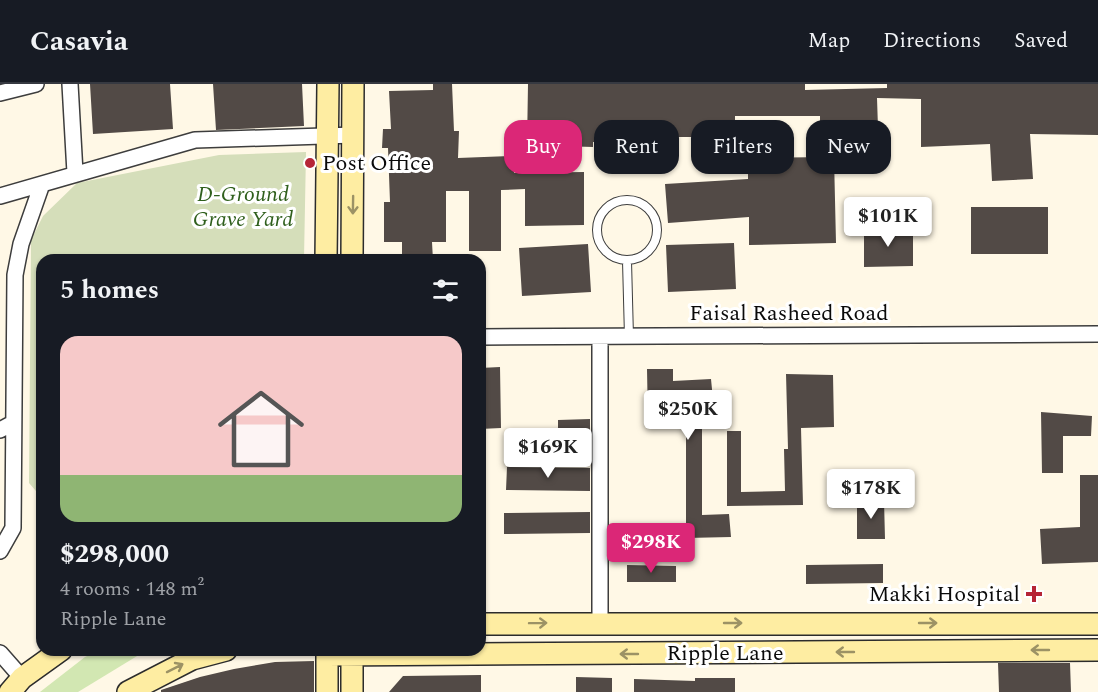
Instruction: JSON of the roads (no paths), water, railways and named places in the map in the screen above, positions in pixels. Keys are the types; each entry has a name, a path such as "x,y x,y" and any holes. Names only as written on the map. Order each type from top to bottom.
{"street":[{"path":"0,93 36,84"},
{"path":"70,84 75,173"},
{"path":"326,254 328,84"},
{"path":"352,254 353,84"},
{"path":"0,196 195,140 354,135"},
{"path":"0,551 13,528 7,426 7,310 21,244 42,184"},
{"name":"Faisal Rasheed Road","path":"486,337 1098,334"},
{"path":"600,337 600,622"},
{"name":"Ripple Lane","path":"486,624 600,622 1098,624"},
{"name":"Ripple Lane","path":"486,652 1098,650"},
{"path":"0,653 16,685 53,656"},
{"path":"128,692 192,659 203,656"},
{"path":"327,656 327,692"},
{"path":"352,656 352,692"}],"lane":[{"path":"627,200 648,209 656,222 657,230 654,246 649,252 643,257 627,261 606,252 598,239 597,231 600,215 605,209 611,204 627,200"},
{"path":"627,261 629,337"}],"place":[{"name":"Post Office","path":"310,163"},
{"name":"Makki Hospital","path":"1034,594"}],"park label":[{"name":"D-Ground Grave Yard","path":"243,206"}]}
